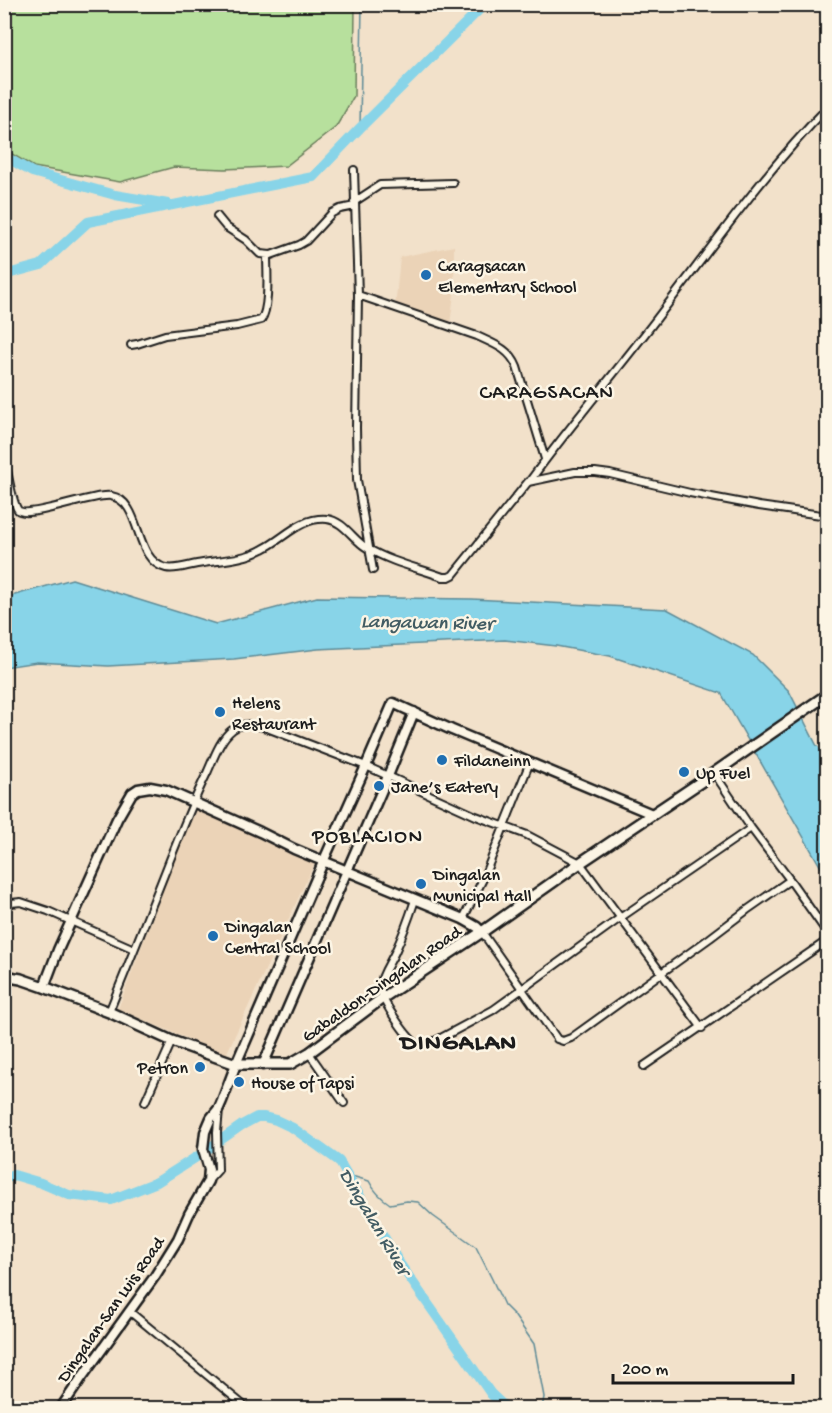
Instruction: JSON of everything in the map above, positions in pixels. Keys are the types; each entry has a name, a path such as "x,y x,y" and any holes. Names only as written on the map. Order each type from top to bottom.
{"main road":[{"name":"Gabaldon-Dingalan Road","path":"4,975 44,987 109,1012 172,1041 236,1064 290,1064 309,1053 384,997 828,694"}],"street":[{"path":"4,466 20,512 31,512 108,495 122,501 138,529 144,549 154,563 165,568 177,569 193,564 249,555 262,550 303,522 334,520 370,550 394,561 443,577 453,575 642,339 786,151 828,107"},
{"path":"354,170 358,295 357,480 373,570"},
{"path":"217,216 226,227 246,240 260,254 267,255 303,244 332,213 355,204 380,185 453,183"},
{"path":"131,345 165,335 237,326 261,320 266,312 267,255"},
{"path":"358,295 477,336 509,353 517,367 545,459"},
{"path":"528,482 575,472 595,472 690,493 828,516"},
{"path":"208,1181 216,1174 218,1164 219,1108 236,1064 393,703 491,747 652,814"},
{"path":"263,1065 414,712"},
{"path":"109,1012 171,854 194,802 222,743 231,730 242,724 267,728 366,766 476,816 552,847 580,863 702,1028"},
{"path":"463,919 483,879 530,762"},
{"path":"714,773 828,934"},
{"path":"44,987 58,950 117,819 132,793 138,789 157,788 194,802 294,849 463,919 477,927 557,1039 563,1041 571,1038 711,939 790,880"},
{"path":"416,900 404,934 382,980 380,990 399,1023 414,1042 428,1044 483,1016 751,828"},
{"path":"4,908 11,903 21,902 48,911 134,949"},
{"path":"644,1066 828,940"},
{"path":"144,1102 172,1041"},
{"path":"309,1053 344,1103"},
{"path":"208,1181 209,1169 203,1149 205,1132 211,1118 219,1108"},
{"name":"Dingalan-San Luis Road","path":"61,1408 155,1276 178,1239 208,1181"},
{"path":"129,1311 248,1408"}],"shaded area":[{"name":"Caragsacan Elementary School","path":"454,246 454,294 450,324 395,309 400,257"},
{"name":"Dingalan Central School","path":"194,808 314,864 226,1055 118,1009"}],"green space":[{"path":"5,4 355,5 354,96 336,127 286,166 225,169 174,167 120,182 34,167 5,150"}],"water":[{"path":"72,579 216,624 317,597 472,599 667,609 753,655 789,691 827,766 827,878 721,693 610,656 505,640 318,649 234,659 108,666 37,662 5,667 4,598"}],"waterway":[{"path":"360,128 362,4"},
{"path":"4,275 41,265 88,222 313,177 485,4"},
{"path":"4,156 32,172 115,195 168,204"},
{"name":"Langawan River","path":"811,748 828,761"},
{"name":"Dingalan River","path":"4,1179 14,1175 69,1195 111,1200 157,1182 257,1117 276,1120 293,1128 339,1161 400,1264 491,1394 506,1408"},
{"path":"348,1175 369,1181 378,1194 390,1204 418,1202 433,1216 476,1247 504,1305 514,1315 534,1344 544,1397 542,1408"}],"place":[{"name":"Caragsacan Elementary School","path":"426,275"},
{"name":"Helens Restaurant","path":"220,712"},
{"name":"Fildaneinn","path":"442,760"},
{"name":"Up Fuel","path":"684,772"},
{"name":"Jane’s Eatery","path":"379,786"},
{"name":"Dingalan Municipal Hall","path":"421,884"},
{"name":"Dingalan Central School","path":"213,936"},
{"name":"Petron","path":"200,1067"},
{"name":"House of Tapsi","path":"239,1082"}],"district":[{"name":"CARAGSACAN","path":"547,391"},
{"name":"POBLACION","path":"368,835"},
{"name":"DINGALAN","path":"459,1041"}]}
